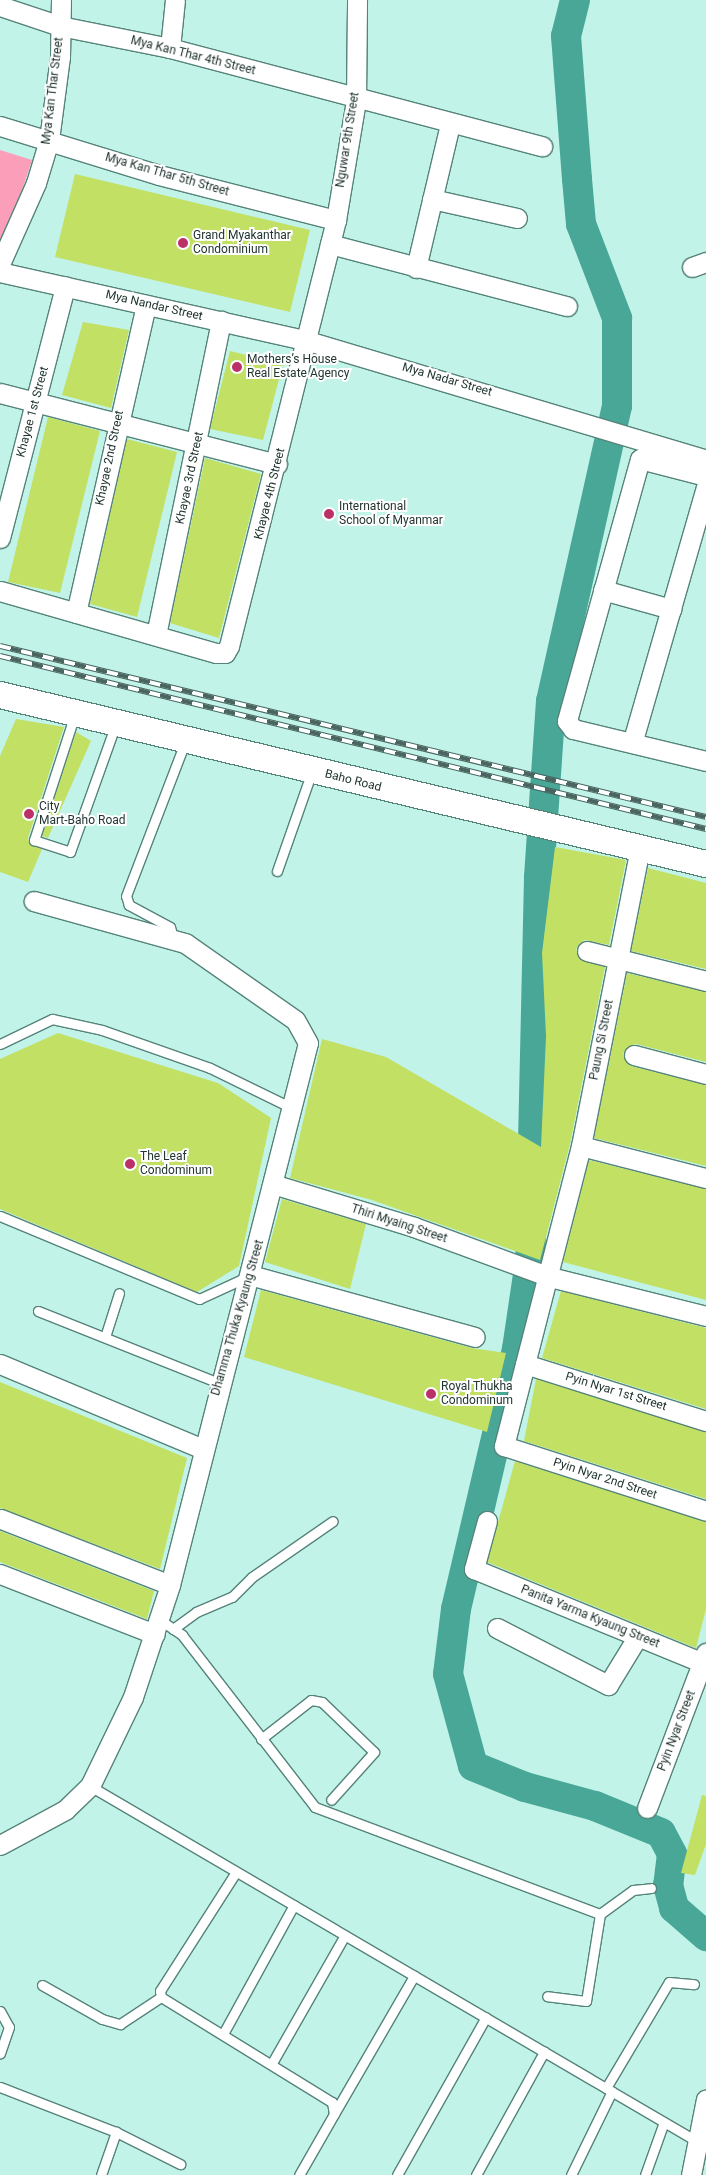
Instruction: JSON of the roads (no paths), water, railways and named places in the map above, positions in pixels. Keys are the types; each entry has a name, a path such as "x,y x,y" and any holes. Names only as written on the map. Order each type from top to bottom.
{"main road":[{"name":"Baho Road","path":"0,695 185,742 706,864"}],"street":[{"name":"Mya Kan Thar Street","path":"0,264 36,183 49,140 61,0"},
{"path":"170,48 175,0"},
{"name":"Nguwar 9th Street","path":"330,244 336,220 356,100 357,0"},
{"name":"Mya Kan Thar 4th Street","path":"0,6 60,26 170,48 356,100 542,146"},
{"path":"416,268 450,124"},
{"name":"Mya Kan Thar 5th Street","path":"0,126 336,220"},
{"path":"432,199 517,218"},
{"path":"330,244 567,306"},
{"name":"Khayae 4th Street","path":"156,635 216,653 225,653 229,646 308,341 330,244"},
{"name":"Mya Nandar Street","path":"0,272 308,341"},
{"name":"Khayae 1st Street","path":"0,538 2,519 36,402 65,286"},
{"name":"Khayae 2nd Street","path":"76,613 117,423 146,305"},
{"name":"Khayae 3rd Street","path":"156,635 198,444 221,321"},
{"name":"Mya Nadar Street","path":"308,341 634,436 706,460"},
{"path":"0,393 277,464"},
{"path":"706,476 640,459 568,725 633,740 706,761"},
{"path":"633,740 706,487"},
{"path":"603,590 671,609"},
{"path":"0,591 156,635"},
{"name":"Paung Si Street","path":"535,1271 559,1232 581,1146 640,848"},
{"name":"Dhamma Thuka Kyaung Street","path":"4,1836 65,1810 90,1786 163,1628 170,1585 219,1383 276,1185 308,1043 295,1020 173,938 34,900"},
{"path":"587,951 706,981"},
{"path":"634,1055 706,1074"},
{"path":"581,1146 706,1178"},
{"name":"Thiri Myaing Street","path":"276,1185 414,1227 535,1271 706,1316"},
{"path":"525,1364 535,1271"},
{"path":"250,1276 475,1337"},
{"path":"0,1364 203,1449"},
{"name":"Pyin Nyar 1st Street","path":"525,1364 706,1421"},
{"name":"Pyin Nyar 2nd Street","path":"525,1364 504,1446 706,1511"},
{"path":"1,1519 170,1585"},
{"name":"Panita Yarma Kyaung Street","path":"487,1520 474,1569 638,1636 705,1660"},
{"path":"0,1574 163,1628"},
{"path":"497,1628 608,1685 638,1636"},
{"name":"Pyin Nyar Street","path":"648,1808 705,1660"},
{"path":"691,2175 706,2099"}],"lane":[{"path":"75,714 34,840 70,852 116,725"},
{"path":"173,938 170,927 129,905 126,896 185,742"},
{"path":"277,871 312,771"},
{"path":"0,1044 52,1019 102,1030 202,1064 293,1109"},
{"path":"0,1216 200,1299 250,1276"},
{"path":"105,1338 119,1293"},
{"path":"38,1311 219,1383"},
{"path":"333,1521 252,1578 232,1597 163,1628 230,1694 261,1739 315,1807 600,1914"},
{"path":"261,1739 311,1700 322,1702 374,1752 331,1800"},
{"path":"90,1786 698,2142"},
{"path":"236,1872 160,1991 161,1997 327,2095 334,2114"},
{"path":"547,1996 586,2002 600,1914 633,1890 651,1888"},
{"path":"222,2034 294,1905"},
{"path":"272,2063 345,1935"},
{"path":"299,2175 414,1976"},
{"path":"572,2175 609,2090 669,1982 694,1984"},
{"path":"42,1984 102,2019 120,2024 161,1997"},
{"path":"0,2011 10,2028 0,2053"},
{"path":"397,2175 486,2017"},
{"path":"476,2175 544,2052"},
{"path":"0,2086 116,2132 180,2164"},
{"path":"644,2175 664,2122"},
{"path":"101,2175 116,2132"}],"waterway":[{"path":"575,0 566,36 581,224 617,318 617,406 551,701 539,878 530,1261 517,1349 456,1609 448,1674 473,1766 525,1787 595,1806 661,1833 672,1854 668,1885 674,1908 706,1936"}],"railway":[{"path":"0,646 706,817"},
{"path":"0,656 706,829"}],"place":[{"name":"Grand Myakanthar Condominium","path":"183,243"},
{"name":"Mothers’s House Real Estate Agency","path":"237,367"},
{"name":"International School of Myanmar","path":"329,514"},
{"name":"City Mart-Baho Road","path":"29,814"},
{"name":"The Leaf Condominum","path":"130,1164"},
{"name":"Royal Thukha Condominum","path":"431,1394"}]}
